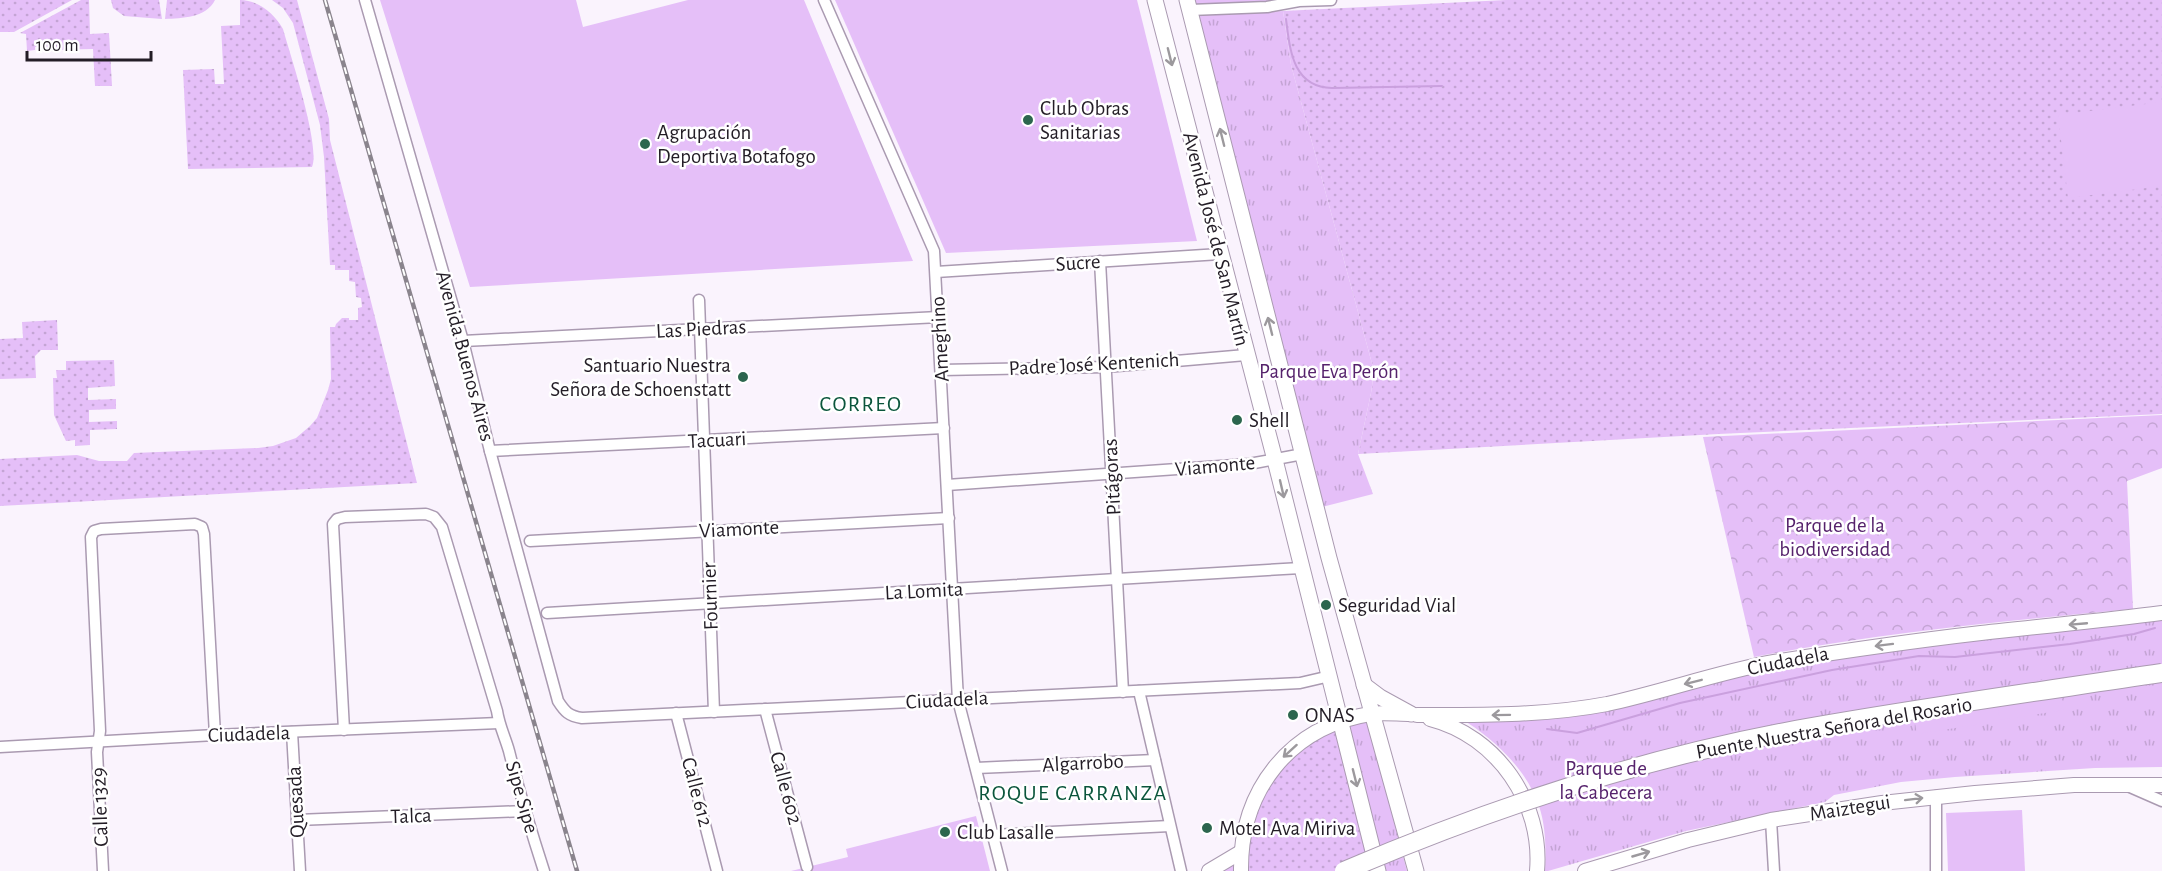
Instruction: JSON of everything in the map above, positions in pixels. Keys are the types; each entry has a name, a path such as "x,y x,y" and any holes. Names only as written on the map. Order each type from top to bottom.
{"highway":[{"name":"Puente Nuestra Señora del Rosario","path":"1344,871 1507,807 1592,780 1703,751 1784,732 2162,673"},
{"name":"Puente Nuestra Señora del Rosario","path":"1372,871 1512,817 1579,795 1708,761 1789,743 2162,684"}],"main road":[{"name":"Avenida José de San Martín","path":"1155,0 1275,460 1378,871"},
{"name":"Avenida José de San Martín","path":"1189,5 1371,714 1416,871"},
{"name":"Ciudadela","path":"1241,871 1241,852 1247,819 1256,795 1267,777 1299,743 1319,730 1340,721 1371,714 1512,715 1555,712 1607,704 1764,664 1854,649 1983,632 2093,623 2162,614"},
{"path":"1364,685 1380,697 1414,715 1434,720 1467,734 1496,758 1511,776 1524,798 1532,819 1537,842 1537,871"},
{"name":"Maiztegui","path":"1585,871 1688,840 1771,820 1936,796 2040,788 2162,784"},
{"path":"1209,871 1241,852"}],"street":[{"name":"Avenida Buenos Aires","path":"365,0 463,341 490,451 558,701 565,712"},
{"name":"Ameghino","path":"825,0 934,251 958,700 1002,871"},
{"path":"1189,5 1331,0"},
{"name":"Sucre","path":"936,272 1220,254"},
{"name":"Pitágoras","path":"1100,261 1123,692"},
{"name":"Fournier","path":"699,300 702,440 714,712"},
{"name":"Las Piedras","path":"463,341 939,317"},
{"name":"Padre José Kentenich","path":"941,370 1106,367 1246,355"},
{"name":"Tacuari","path":"490,451 944,428"},
{"name":"Viamonte","path":"947,485 1249,465 1303,454"},
{"name":"Sipe Sipe","path":"344,730 333,524 337,519 345,517 426,514 434,517 442,527 544,871"},
{"name":"Viamonte","path":"530,541 949,518"},
{"name":"Calle 1329","path":"103,871 98,743 100,731 91,537 94,531 195,524 202,527 215,735"},
{"name":"La Lomita","path":"548,614 1301,568"},
{"name":"Ciudadela","path":"565,712 582,718 714,712 1300,683 1330,676"},
{"path":"1139,691 1181,871"},
{"name":"Calle 602","path":"765,709 807,867"},
{"name":"Calle 612","path":"676,713 717,871"},
{"name":"Ciudadela","path":"0,747 499,723"},
{"name":"Quesada","path":"292,732 300,871"},
{"name":"Algarrobo","path":"976,768 1155,760"},
{"name":"Maiztegui","path":"2122,784 2162,801"},
{"path":"1936,796 1936,871"},
{"name":"Talca","path":"297,820 525,811"},
{"path":"1771,820 1774,871"},
{"path":"992,835 1170,826"}],"green space":[{"path":"0,0 72,0 14,32 0,32"},
{"path":"81,0 89,0 90,34 109,33 112,86 95,86 93,49 46,50 46,47 35,47 35,50 27,51 26,34 20,33"},
{"path":"111,0 159,0 162,19 124,16 113,8"},
{"path":"167,0 215,0 200,14 165,19"},
{"path":"240,0 253,2 265,9 283,29 309,121 314,156 312,167 188,169 183,70 214,69 215,84 224,84 221,26 240,25"},
{"path":"272,0 297,0 329,119 330,140 417,483 0,506 0,459 77,455 99,461 127,461 134,453 258,448 273,446 296,438 317,418 331,379 330,327 335,327 342,318 358,320 358,308 362,307 361,298 356,297 355,282 349,281 349,270 335,270 335,265 330,265 320,125 293,23 283,8"},
{"name":"Agrupación Deportiva Botafogo","path":"380,0 576,0 583,27 688,0 804,0 913,261 470,287"},
{"name":"Club Obras Sanitarias","path":"835,0 1137,0 1197,241 946,253"},
{"path":"1191,0 1272,0 1268,3 1198,5"},
{"path":"1506,0 2162,0 2162,414 1718,434 1358,454 1374,371 1291,65 1283,11"},
{"name":"Parque Eva Perón","path":"1283,11 1291,65 1374,371 1358,454 1373,494 1322,507 1198,17 1205,14"},
{"path":"2162,102 2162,186 2068,198 2058,115"},
{"path":"57,320 58,350 41,350 35,356 36,378 0,379 0,339 23,338 22,322"},
{"path":"114,360 115,386 88,388 88,400 116,399 116,409 89,410 89,422 117,421 117,429 90,430 90,445 75,446 75,440 66,441 54,415 53,378 57,378 56,370 66,370 66,361"},
{"name":"Parque de la biodiversidad","path":"2162,415 2162,468 2127,481 2133,609 1896,634 1754,657 1703,437"},
{"name":"Parque de la Cabecera","path":"2162,619 2162,767 2095,768 1901,782 1834,795 1825,802 1686,831 1548,871 1545,871 1543,822 1539,806 1526,779 1507,755 1460,718 1623,705 1767,670 1856,653"},
{"path":"2058,677 2064,710 2000,720 1994,688"},
{"path":"1975,691 1981,724 1917,734 1911,701"},
{"path":"1366,720 1407,871 1383,871 1347,724"},
{"path":"1340,721 1378,871 1209,871 1241,852 1242,838 1283,758"},
{"path":"2022,810 2025,871 1948,871 1946,813"},
{"name":"Club Lasalle","path":"976,816 990,871 791,871 848,857 846,849"}],"waterway":[{"path":"1286,19 1289,42 1296,64 1308,81 1319,86 1332,88 1442,86"},
{"path":"1547,729 1577,733 1680,703 1832,670 1919,656 1955,657 2070,644 2134,634 2155,628"}],"railway":[{"path":"325,0 577,871"}],"place":[{"name":"Club Obras Sanitarias","path":"1028,120"},
{"name":"Agrupación Deportiva Botafogo","path":"645,144"},
{"name":"Santuario Nuestra Señora de Schoenstatt","path":"743,377"},
{"name":"Shell","path":"1237,420"},
{"name":"Seguridad Vial","path":"1326,605"},
{"name":"ONAS","path":"1293,715"},
{"name":"Motel Ava Miriva","path":"1207,828"},
{"name":"Club Lasalle","path":"945,832"}],"district":[{"name":"CORREO","path":"861,404"},
{"name":"ROQUE CARRANZA","path":"1073,793"}]}
